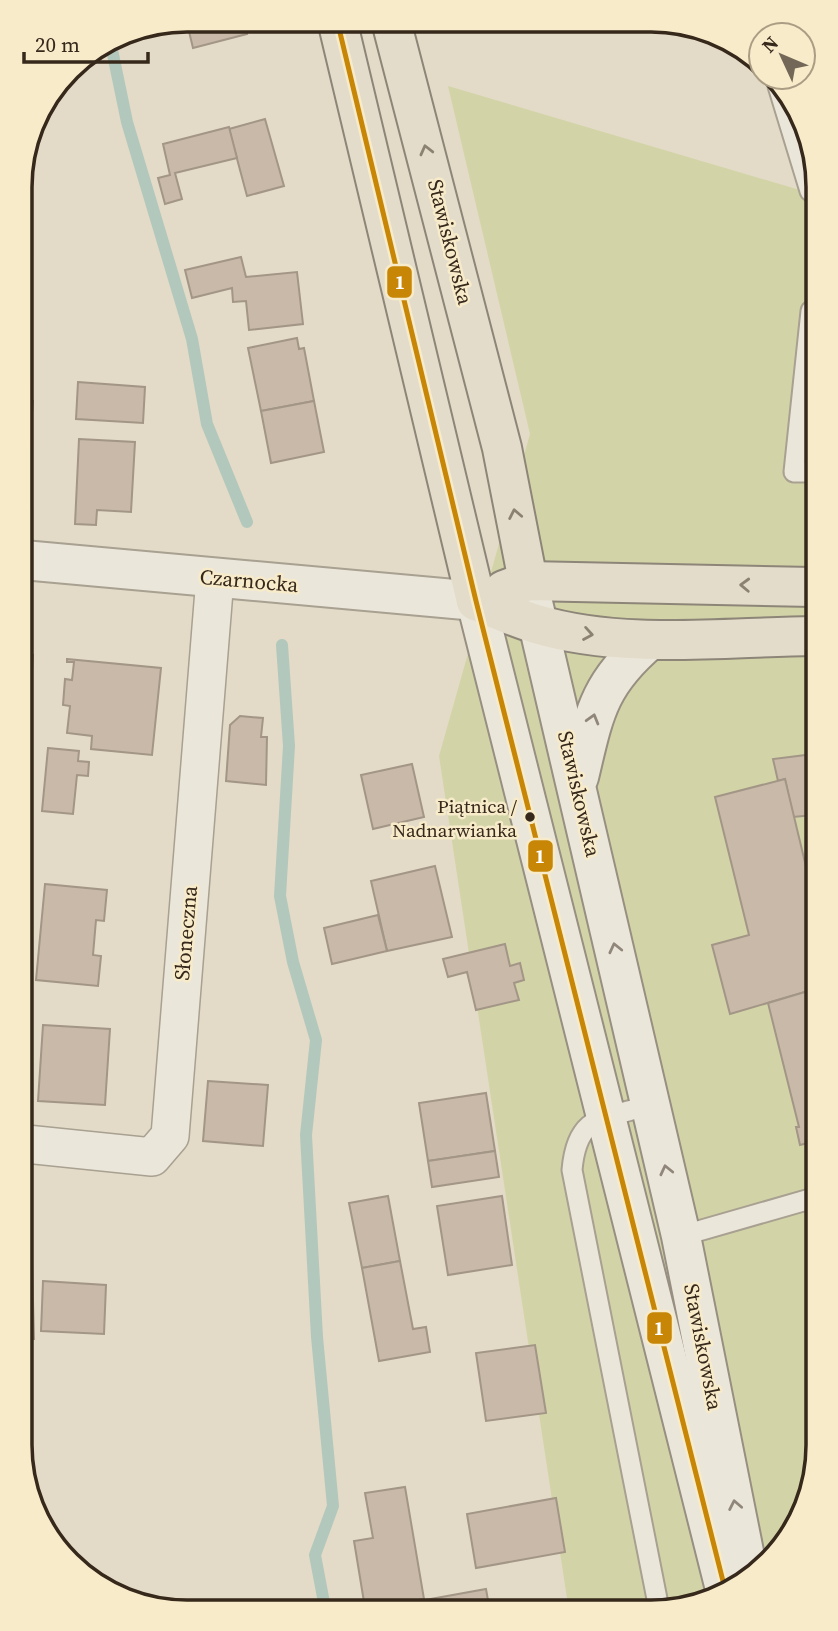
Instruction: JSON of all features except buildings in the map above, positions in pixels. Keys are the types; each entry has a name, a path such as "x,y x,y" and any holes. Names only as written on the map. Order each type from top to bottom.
{"main road":[{"name":"Stawiskowska","path":"340,32 476,601 723,1582"},
{"name":"Stawiskowska","path":"394,32 502,448 537,624 681,1236 747,1566"},
{"name":"Czarnocka","path":"32,561 476,601"},
{"path":"476,601 528,581 806,587"},
{"path":"476,601 537,624 597,635 650,640 806,636"},
{"path":"577,786 599,701 627,660 650,640"}],"street":[{"name":"Słoneczna","path":"32,1145 152,1157 170,1136 215,578"}],"lane":[{"path":"785,107 806,176"},
{"path":"806,359 794,472 806,472"},
{"path":"651,1105 591,1122 582,1130 574,1146 572,1170 657,1599"},
{"path":"681,1236 806,1200"}],"green space":[{"path":"448,86 806,192 806,1455 804,1475 791,1513 761,1554 720,1584 682,1597 652,1600 567,1600 439,756 530,434"}],"waterway":[{"path":"112,50 127,122 192,339 207,424 247,522"},
{"path":"282,645 289,746 280,896 293,962 316,1040 306,1135 317,1337 333,1506 315,1555 323,1600"}],"transit line":[{"name":"1","path":"340,32 476,601 723,1582"}],"place":[{"name":"Piątnica / Nadnarwianka","path":"530,817"}]}
